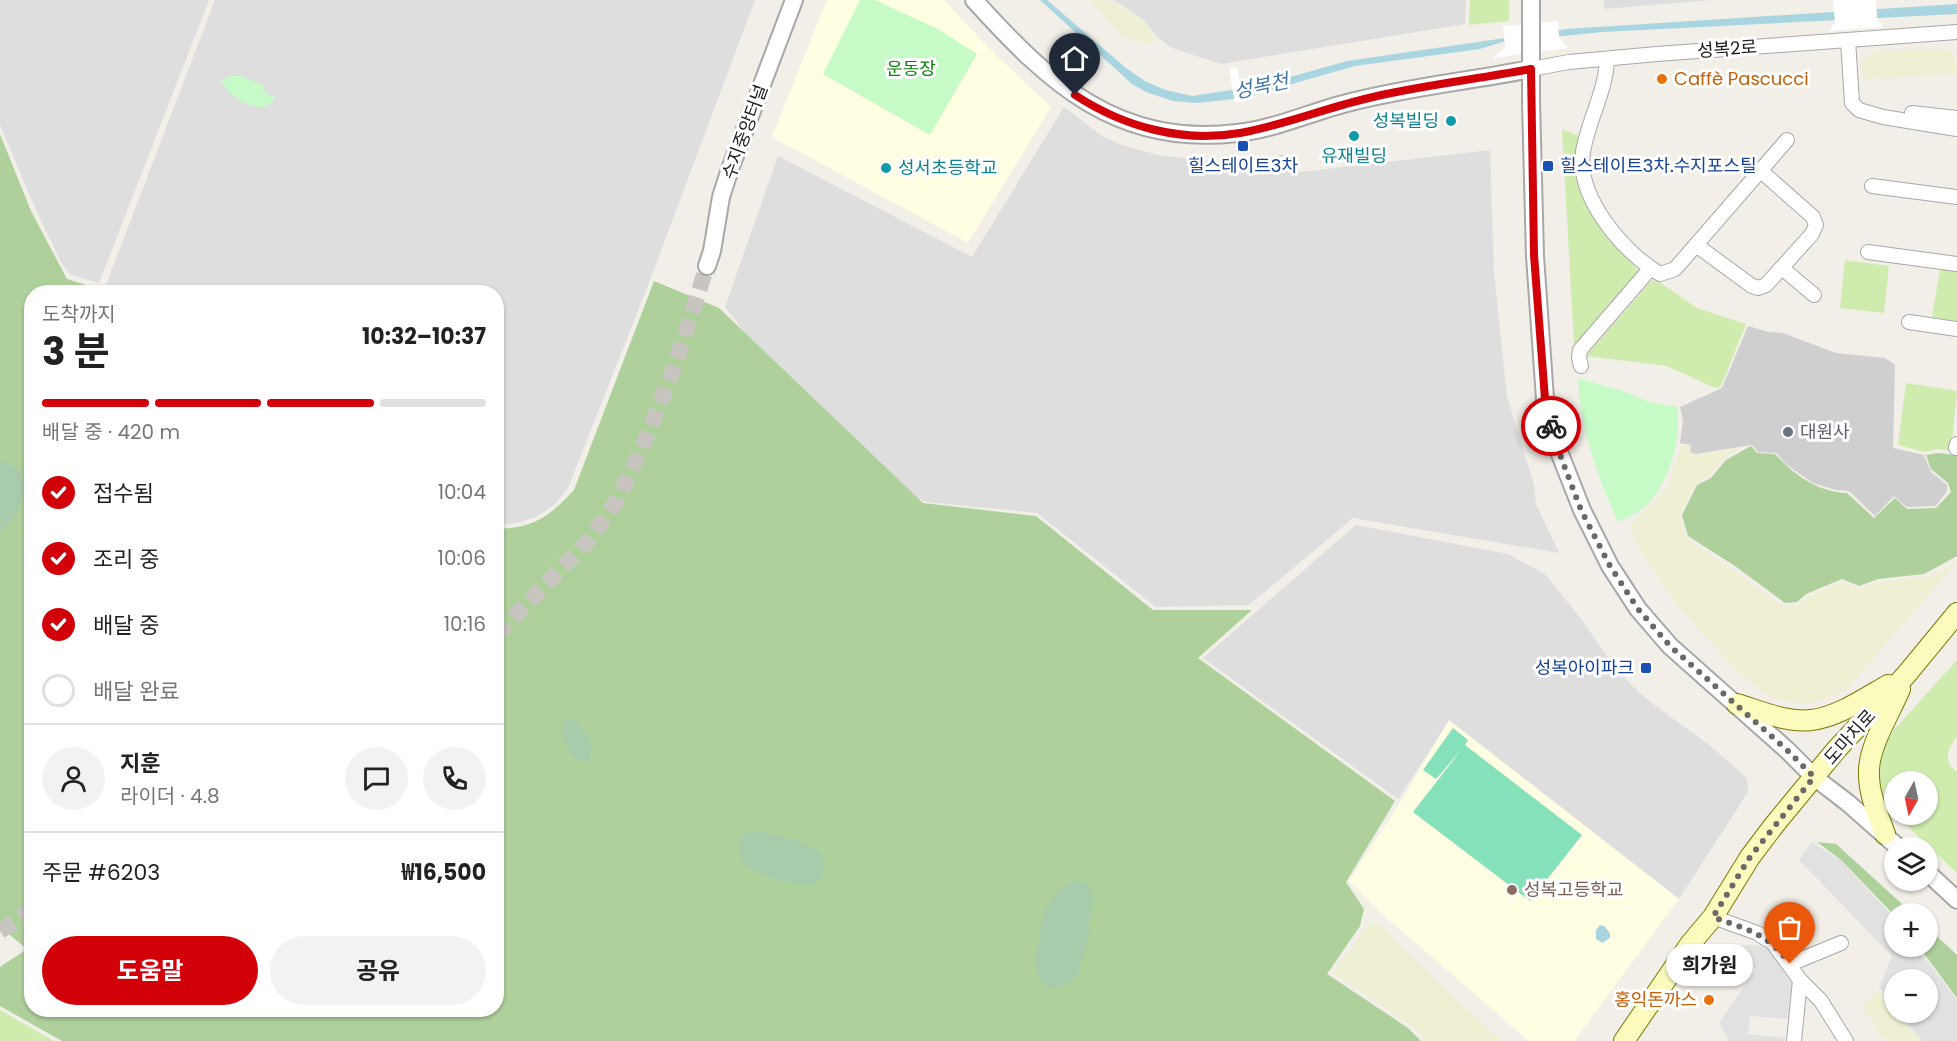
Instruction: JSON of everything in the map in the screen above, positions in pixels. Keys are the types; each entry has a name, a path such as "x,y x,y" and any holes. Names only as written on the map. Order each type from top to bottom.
{"main road":[{"name":"도마치로","path":"1624,1041 1690,943 1713,917 1750,857 1836,750 1906,675 1957,614"},
{"path":"1737,704 1789,719 1811,720 1833,714 1906,675"},
{"path":"1885,834 1873,800 1869,770 1873,751 1906,675"}],"street":[{"name":"수지중앙터널","path":"707,266 712,251 721,198 730,169 794,0"},
{"name":"성복2로","path":"974,0 1027,56 1075,95 1118,119 1153,130 1185,136 1239,133 1386,94 1531,60 1607,59 1957,32"},
{"path":"1531,0 1534,255 1545,399 1556,444 1581,510 1610,566 1638,609 1670,646 1737,704 1814,777 1888,837"},
{"path":"1848,40 1852,103 1859,110 1883,117 1957,129"},
{"path":"1607,59 1606,74 1583,152 1582,170 1593,201 1608,226 1631,254 1659,274 1675,269 1787,140"},
{"path":"1883,117 1895,110 1957,118"},
{"path":"1696,245 1758,288 1766,285 1812,234 1816,225 1813,217 1761,171"},
{"path":"1872,186 1957,197"},
{"path":"1868,252 1957,264"},
{"path":"1782,267 1814,295"},
{"path":"1581,366 1580,350 1650,269"},
{"path":"1909,322 1957,329"},
{"path":"1956,448 1957,444"},
{"path":"1938,882 1957,900"},
{"path":"1713,917 1757,933 1773,943 1800,980 1821,1001 1846,1041"},
{"path":"1790,964 1841,943"},
{"path":"1794,1041 1800,980"}],"shaded area":[{"path":"0,0 209,0 99,283 71,275 61,262 0,125"},
{"path":"215,0 755,0 650,280 568,488 554,505 536,517 504,524 504,285 106,285"},
{"path":"827,0 944,0 989,48 1051,107 968,243 772,137"},
{"path":"1090,0 1108,0 1129,11 1144,21 1158,42 1147,43 1124,37"},
{"path":"1112,0 1466,0 1465,24 1221,64 1172,48 1157,37 1145,21"},
{"path":"1604,0 1711,0 1604,9"},
{"path":"1950,50 1957,64 1957,73 1865,79 1860,63 1876,51"},
{"path":"1064,107 1102,136 1122,145 1158,155 1234,164 1286,154 1293,173 1490,150 1494,272 1507,397 1534,484 1536,504 1559,553 1353,518 1249,605 1156,607 1037,513 926,502 844,460 725,307 778,156 972,257"},
{"name":"대원사","path":"1748,326 1783,333 1836,353 1885,358 1895,365 1893,448 1924,455 1931,472 1947,485 1947,491 1936,506 1907,507 1894,496 1875,516 1849,491 1836,490 1813,483 1788,466 1776,453 1758,452 1752,445 1695,454 1690,452 1691,445 1680,443 1683,421 1680,407 1722,388"},
{"path":"1682,446 1690,446 1689,452 1694,456 1743,447 1724,458 1710,474 1695,484 1680,515 1686,538 1783,606 1797,606 1808,597 1842,582 1859,590 1877,582 1927,578 1957,562 1849,688 1826,699 1803,704 1770,697 1736,670 1678,606 1638,547 1629,524 1655,503 1667,488"},
{"path":"0,459 20,471 23,488 17,512 0,532"},
{"path":"1356,525 1508,554 1545,574 1582,620 1611,662 1632,686 1708,744 1747,778 1748,792 1679,899 1449,721 1398,799 1203,658"},
{"path":"564,718 576,720 585,732 592,749 588,762 581,762 570,754 564,739"},
{"name":"성복고등학교","path":"1449,720 1679,899 1574,1041 1529,1041 1381,913 1349,881 1401,801"},
{"path":"751,830 787,838 807,845 820,853 824,861 824,868 820,878 813,884 806,885 787,882 756,872 744,863 740,854 741,837"},
{"path":"1812,842 1841,861 1884,907 1884,948 1799,860"},
{"path":"1075,881 1087,882 1093,896 1084,955 1076,977 1063,986 1048,988 1038,977 1035,960 1044,911 1059,890"},
{"path":"1375,921 1502,1041 1426,1041 1426,1038 1412,1026 1332,972 1364,929"},
{"path":"1739,946 1761,946 1770,951 1792,984 1787,1019 1750,1016 1748,1034 1785,1038 1784,1041 1729,1041 1719,1023 1756,969 1732,952"},
{"path":"1892,957 1924,957 1933,969 1887,969"},
{"path":"1884,975 1884,993 1879,987"},
{"path":"1938,975 1957,1000 1957,1041 1922,1041 1907,1023 1938,1023"},
{"path":"1876,992 1882,994 1884,996 1884,1023 1905,1023 1920,1041 1889,1041 1879,1034 1877,1027 1860,1004 1869,1001"}],"green space":[{"name":"운동장","path":"860,0 875,0 938,29 977,54 930,135 823,74"},
{"path":"1470,0 1509,0 1509,21 1469,25"},
{"path":"241,76 265,86 263,92 275,97 271,103 263,107 244,103 233,96 221,81 223,78"},
{"path":"1562,129 1581,137 1586,197 1592,213 1638,271 1574,346"},
{"path":"0,134 31,211 67,279 86,285 24,285 24,947 0,927"},
{"path":"1845,260 1889,266 1884,313 1840,308"},
{"path":"1940,269 1957,271 1957,321 1932,317"},
{"path":"1652,280 1661,283 1697,308 1746,324 1721,386 1715,388 1667,366 1586,356"},
{"path":"654,281 719,308 923,503 1036,516 1153,610 1252,610 1198,658 1395,801 1346,882 1364,909 1360,926 1327,974 1408,1028 1421,1041 62,1041 0,1006 0,967 24,951 24,1017 504,1017 504,528 521,526 540,519 574,490"},
{"path":"1578,378 1649,402 1678,407 1675,446 1662,483 1647,505 1618,522 1586,434"},
{"path":"1906,383 1957,391 1951,451 1937,449 1925,452 1898,445"},
{"path":"1751,446 1757,453 1775,454 1790,469 1816,486 1847,493 1874,518 1895,498 1907,509 1936,508 1951,492 1948,483 1931,469 1926,455 1938,453 1957,455 1957,556 1924,574 1878,579 1859,586 1842,579 1806,594 1797,602 1785,603 1735,566 1688,536 1682,515 1697,485 1711,478 1726,460"},
{"path":"1957,660 1957,737 1949,751 1948,760 1957,772 1957,873 1938,855 1938,837 1919,837 1907,825 1938,825 1938,771 1884,771 1884,798 1880,780 1881,753 1893,731"},
{"path":"1453,728 1468,740 1465,745 1582,835 1530,901 1413,812 1462,749 1436,779 1423,770"},
{"path":"1817,842 1836,844 1884,888 1884,891 1888,891 1901,903 1884,905 1841,860"},
{"path":"1938,937 1957,955 1957,998 1938,972 1938,969 1935,969 1926,957 1938,957"},
{"path":"0,1010 54,1041 0,1041"}],"water":[{"name":"성복천","path":"1040,0 1047,0 1126,68 1145,81 1165,90 1192,96 1258,86 1347,61 1567,29 1957,4 1957,14 1603,32 1502,42 1480,49 1355,66 1243,98 1197,103 1173,101 1146,92 1132,84"},
{"path":"1600,925 1610,933 1610,938 1602,943 1596,939 1596,930"}],"pier":[{"path":"1833,0 1876,0 1877,18 1883,27 1829,31 1835,22"},
{"path":"1558,21 1559,37 1568,48 1493,58 1505,47 1503,26"},
{"path":"1237,68 1243,101 1235,103 1229,69"}],"tunnel":[{"path":"504,627 587,542 618,499 671,376 707,266"},
{"path":"0,931 24,915"}],"way so far":[{"path":"1551,426 1581,510 1610,566 1638,609 1670,646 1737,704 1814,777 1750,857 1713,917 1757,933 1773,943 1790,964"}],"place":[{"name":"Caffè Pascucci","path":"1662,79"},
{"name":"성복빌딩","path":"1451,121"},
{"name":"유재빌딩","path":"1354,136"},
{"name":"힐스테이트3차","path":"1243,146"},
{"name":"힐스테이트3차.수지포스틸","path":"1548,166"},
{"name":"성서초등학교","path":"886,168"},
{"name":"대원사","path":"1788,432"},
{"name":"성복아이파크","path":"1646,668"},
{"name":"성복고등학교","path":"1512,890"},
{"name":"희가원","path":"1790,964"},
{"name":"홍익돈까스","path":"1709,1000"}],"route":[{"path":"1075,95 1118,119 1153,130 1185,136 1210,135 1239,133 1265,127 1345,103 1386,94 1531,69 1534,255 1545,399 1551,426"}]}
